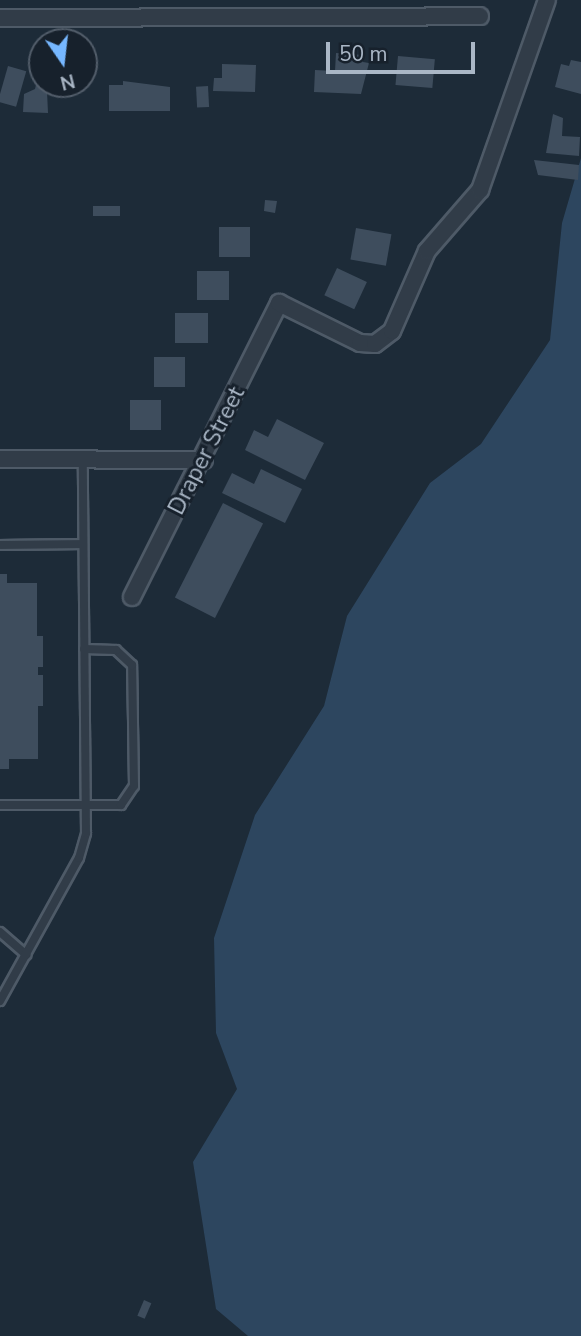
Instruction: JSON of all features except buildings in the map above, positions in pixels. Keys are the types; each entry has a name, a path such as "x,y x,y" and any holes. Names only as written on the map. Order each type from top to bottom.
{"street":[{"name":"Draper Street","path":"132,597 204,460 279,303 360,343 375,344 392,331 427,251 480,190 547,0"},
{"path":"0,18 480,16"},
{"path":"0,458 204,460"}],"lane":[{"path":"0,1001 79,858 86,833 83,458"},
{"path":"0,545 83,544"},
{"path":"0,805 121,805 134,786 135,702 132,665 116,650 84,649"},
{"path":"0,932 26,955"}],"water":[{"path":"581,158 581,1336 248,1336 216,1309 193,1162 237,1089 216,1033 214,938 255,815 324,706 347,616 430,483 481,444 550,340 562,223"}]}
